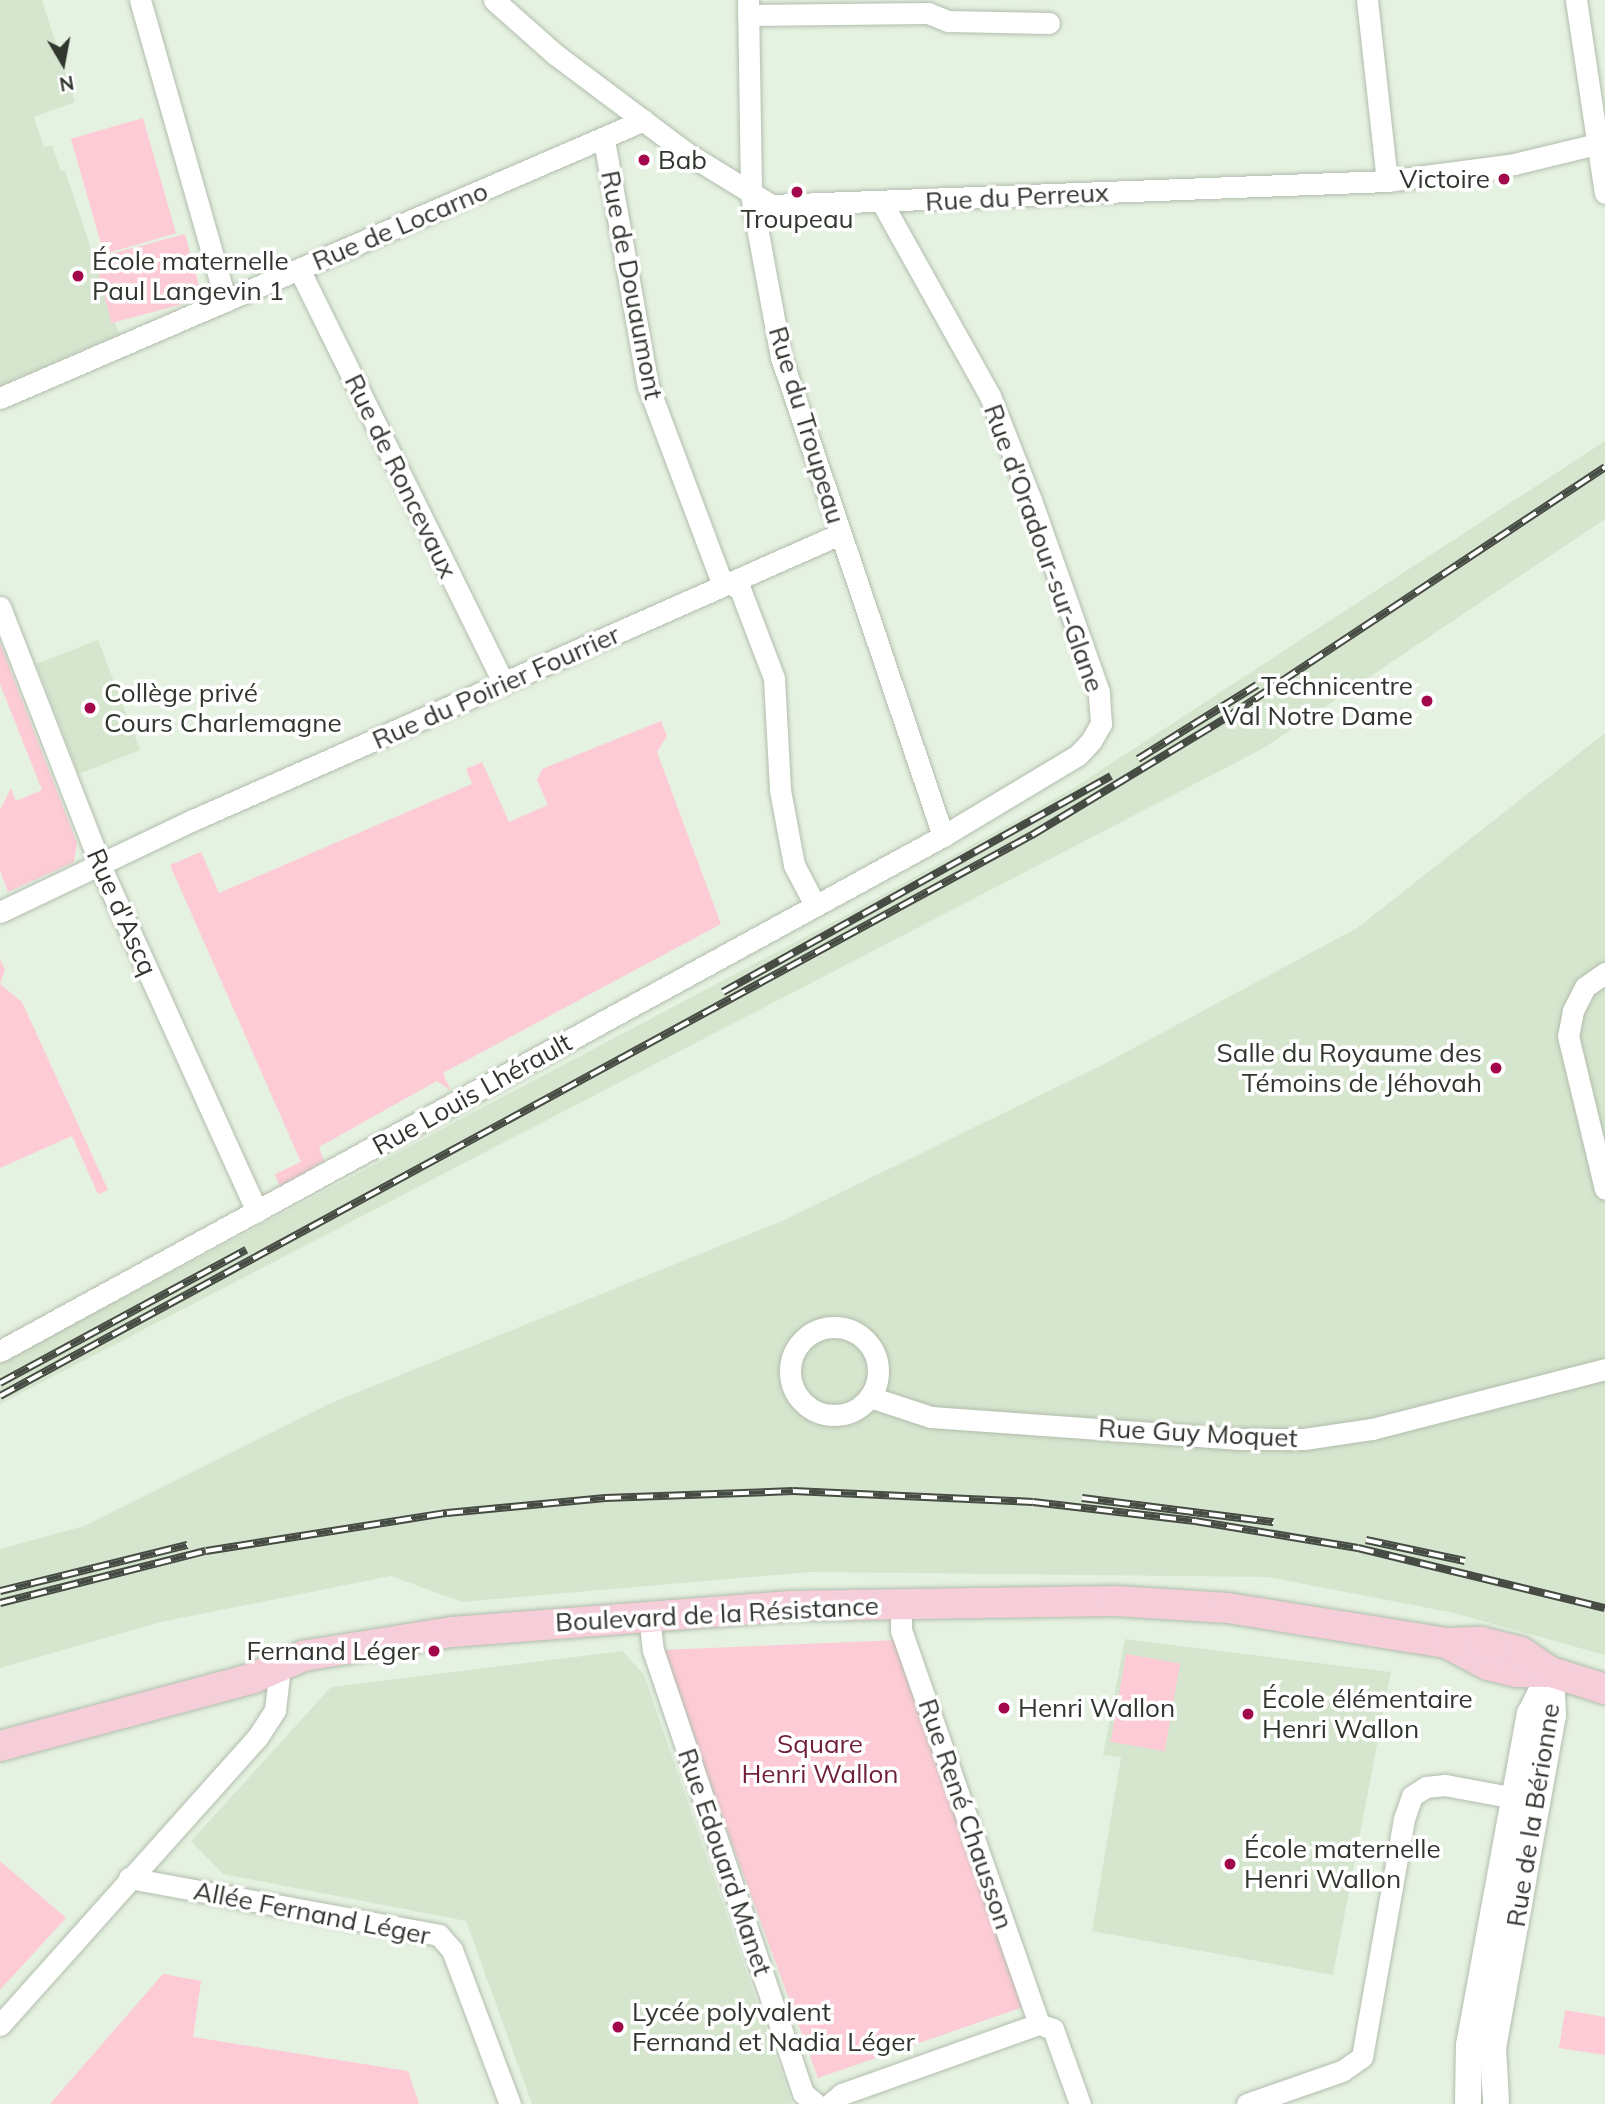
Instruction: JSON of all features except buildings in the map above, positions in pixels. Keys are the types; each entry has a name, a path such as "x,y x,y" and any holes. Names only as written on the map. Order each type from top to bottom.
{"main road":[{"name":"Boulevard de la Résistance","path":"0,1746 280,1667 303,1656 452,1632 649,1614 901,1604 1116,1601 1227,1608 1447,1643 1481,1642 1521,1652 1551,1672 1605,1689"}],"street":[{"path":"141,0 226,301"},
{"name":"Rue du Perreux","path":"495,0 556,55 751,195 771,205 882,203 1387,181 1514,164 1602,143"},
{"path":"1367,0 1387,181"},
{"path":"1576,0 1602,143 1605,193"},
{"path":"748,7 928,13 948,21 1049,23"},
{"name":"Rue du Troupeau","path":"748,7 751,195 781,357 943,836"},
{"name":"Rue de Locarno","path":"0,398 604,140 644,120"},
{"name":"Rue de Douaumont","path":"604,140 648,386 720,578 727,585 740,589 774,678 780,790 794,865 814,904"},
{"name":"Rue d'Oradour-sur-Glane","path":"882,203 990,396 1045,538 1102,708 1101,724 1078,755 943,836"},
{"name":"Rue de Roncevaux","path":"299,269 504,683"},
{"name":"Rue du Poirier Fourrier","path":"0,912 504,683 841,534"},
{"name":"Rue d'Ascq","path":"0,607 101,866 257,1212"},
{"name":"Rue Louis Lhérault","path":"0,1351 814,904 943,836"},
{"path":"1605,973 1585,987 1573,1011 1568,1036 1605,1189"},
{"path":"828,1328 860,1336 878,1364 870,1397 841,1414 809,1406 791,1378 799,1345 828,1328"},
{"name":"Rue Guy Moquet","path":"870,1397 931,1417 1236,1439 1304,1439 1372,1429 1605,1369"},
{"name":"Rue René Chausson","path":"901,1604 901,1630 1039,2024"},
{"name":"Rue Edouard Manet","path":"649,1614 653,1650 803,2093 816,2104"},
{"path":"0,2025 257,1738 275,1710 280,1667"},
{"name":"Rue de la Bérionne","path":"1465,2103 1469,2045 1530,1714 1551,1672"},
{"name":"Rue de la Bérionne","path":"1499,2102 1493,2048 1553,1715 1551,1672"},
{"path":"1247,2104 1342,2071 1362,2057 1404,1819 1412,1796 1426,1787 1445,1785 1515,1798"},
{"name":"Allée Fernand Léger","path":"129,1878 439,1935 453,1950 510,2104"},
{"path":"830,2104 842,2094 1039,2024 1053,2029 1080,2104"},
{"path":"1465,2103 1499,2102"}],"shaded area":[{"path":"0,0 42,0 75,102 34,117 44,147 52,145 61,171 65,170 119,334 0,386"},
{"path":"1605,441 1605,519 1262,749 0,1404 0,1363 839,919 1072,789"},
{"name":"Collège privé Cours Charlemagne","path":"98,640 140,750 79,774 36,664"},
{"path":"1605,733 1605,1655 1454,1613 1267,1577 811,1572 462,1602 391,1576 161,1622 0,1668 0,1549 84,1526 331,1403 782,1221 1102,1065 1357,928"},
{"path":"1125,1639 1391,1672 1333,1975 1092,1931 1121,1757 1103,1755"},
{"path":"623,1651 644,1675 792,2104 532,2104 466,1921 223,1874 191,1841 331,1687"}],"green space":[{"path":"143,118 176,233 104,254 71,139"},
{"path":"185,234 202,299 112,323 94,258"},
{"path":"0,643 77,843 74,862 8,892 0,871 0,810 11,788 16,801 42,790 0,684"},
{"path":"661,721 667,736 657,752 721,924 443,1073 451,1091 437,1081 319,1147 324,1161 280,1187 275,1174 301,1162 170,865 201,852 219,893 472,784 466,769 482,762 509,822 548,805 537,780 542,769"},
{"path":"0,959 5,970 0,984"},
{"path":"0,984 22,1002 108,1190 98,1194 72,1136 0,1168"},
{"name":"Square Henri Wallon","path":"899,1640 1023,2007 818,2078 661,1650"},
{"path":"1126,1654 1180,1664 1165,1751 1111,1742"},
{"path":"0,1861 66,1918 0,1990"},
{"path":"163,1974 201,1981 193,2037 408,2071 419,2104 50,2104"},
{"path":"1565,2010 1605,2017 1605,2055 1559,2048"}],"railway":[{"path":"0,1396 1032,835 1229,716 1605,467"},
{"path":"1138,759 1257,685"},
{"path":"723,992 1111,776"},
{"path":"0,1383 246,1250"},
{"path":"0,1603 206,1551 447,1513 605,1498 793,1491 1033,1502 1195,1521 1358,1548 1605,1608"},
{"path":"1082,1498 1273,1522"},
{"path":"1366,1540 1465,1561"},
{"path":"0,1591 187,1545"}],"place":[{"name":"Bab","path":"644,160"},
{"name":"Victoire","path":"1504,179"},
{"name":"Troupeau","path":"797,192"},
{"name":"École maternelle Paul Langevin 1","path":"78,276"},
{"name":"Technicentre Val Notre Dame","path":"1427,701"},
{"name":"Collège privé Cours Charlemagne","path":"90,708"},
{"name":"Salle du Royaume des Témoins de Jéhovah","path":"1496,1068"},
{"name":"Fernand Léger","path":"434,1651"},
{"name":"Henri Wallon","path":"1004,1708"},
{"name":"École élémentaire Henri Wallon","path":"1248,1714"},
{"name":"École maternelle Henri Wallon","path":"1230,1864"},
{"name":"Lycée polyvalent Fernand et Nadia Léger","path":"618,2027"}]}
